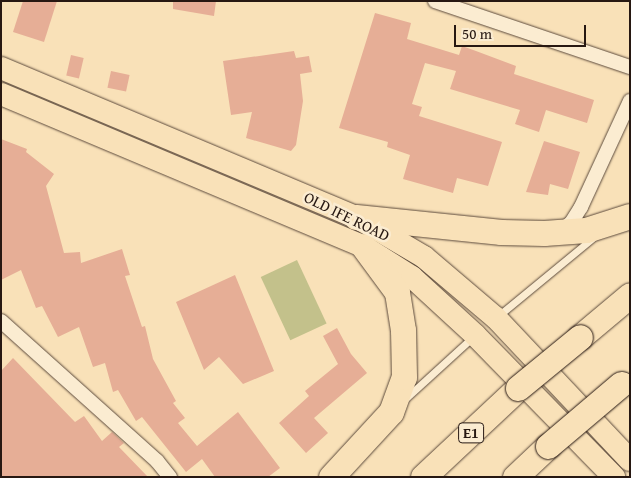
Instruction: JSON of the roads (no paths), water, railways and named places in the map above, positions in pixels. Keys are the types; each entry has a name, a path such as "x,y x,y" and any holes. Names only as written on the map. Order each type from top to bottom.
{"highway":[{"path":"356,217 501,232 558,233 620,220"},
{"path":"330,477 391,412 404,377 403,330 397,292 363,246"},
{"name":"E1","path":"423,477 518,388 630,295"},
{"path":"515,477 625,380"}],"main road":[{"name":"OLD IFE ROAD","path":"1,68 356,217 424,258 496,318 630,460"},
{"name":"OLD IFE ROAD","path":"1,94 363,246 412,277 475,334 614,477"}],"street":[{"path":"435,1 630,67"},
{"path":"558,233 571,223 581,207 630,101"},
{"path":"1,321 157,460 170,477"}],"lane":[{"path":"496,318 620,220"},
{"path":"391,412 475,334"}]}
